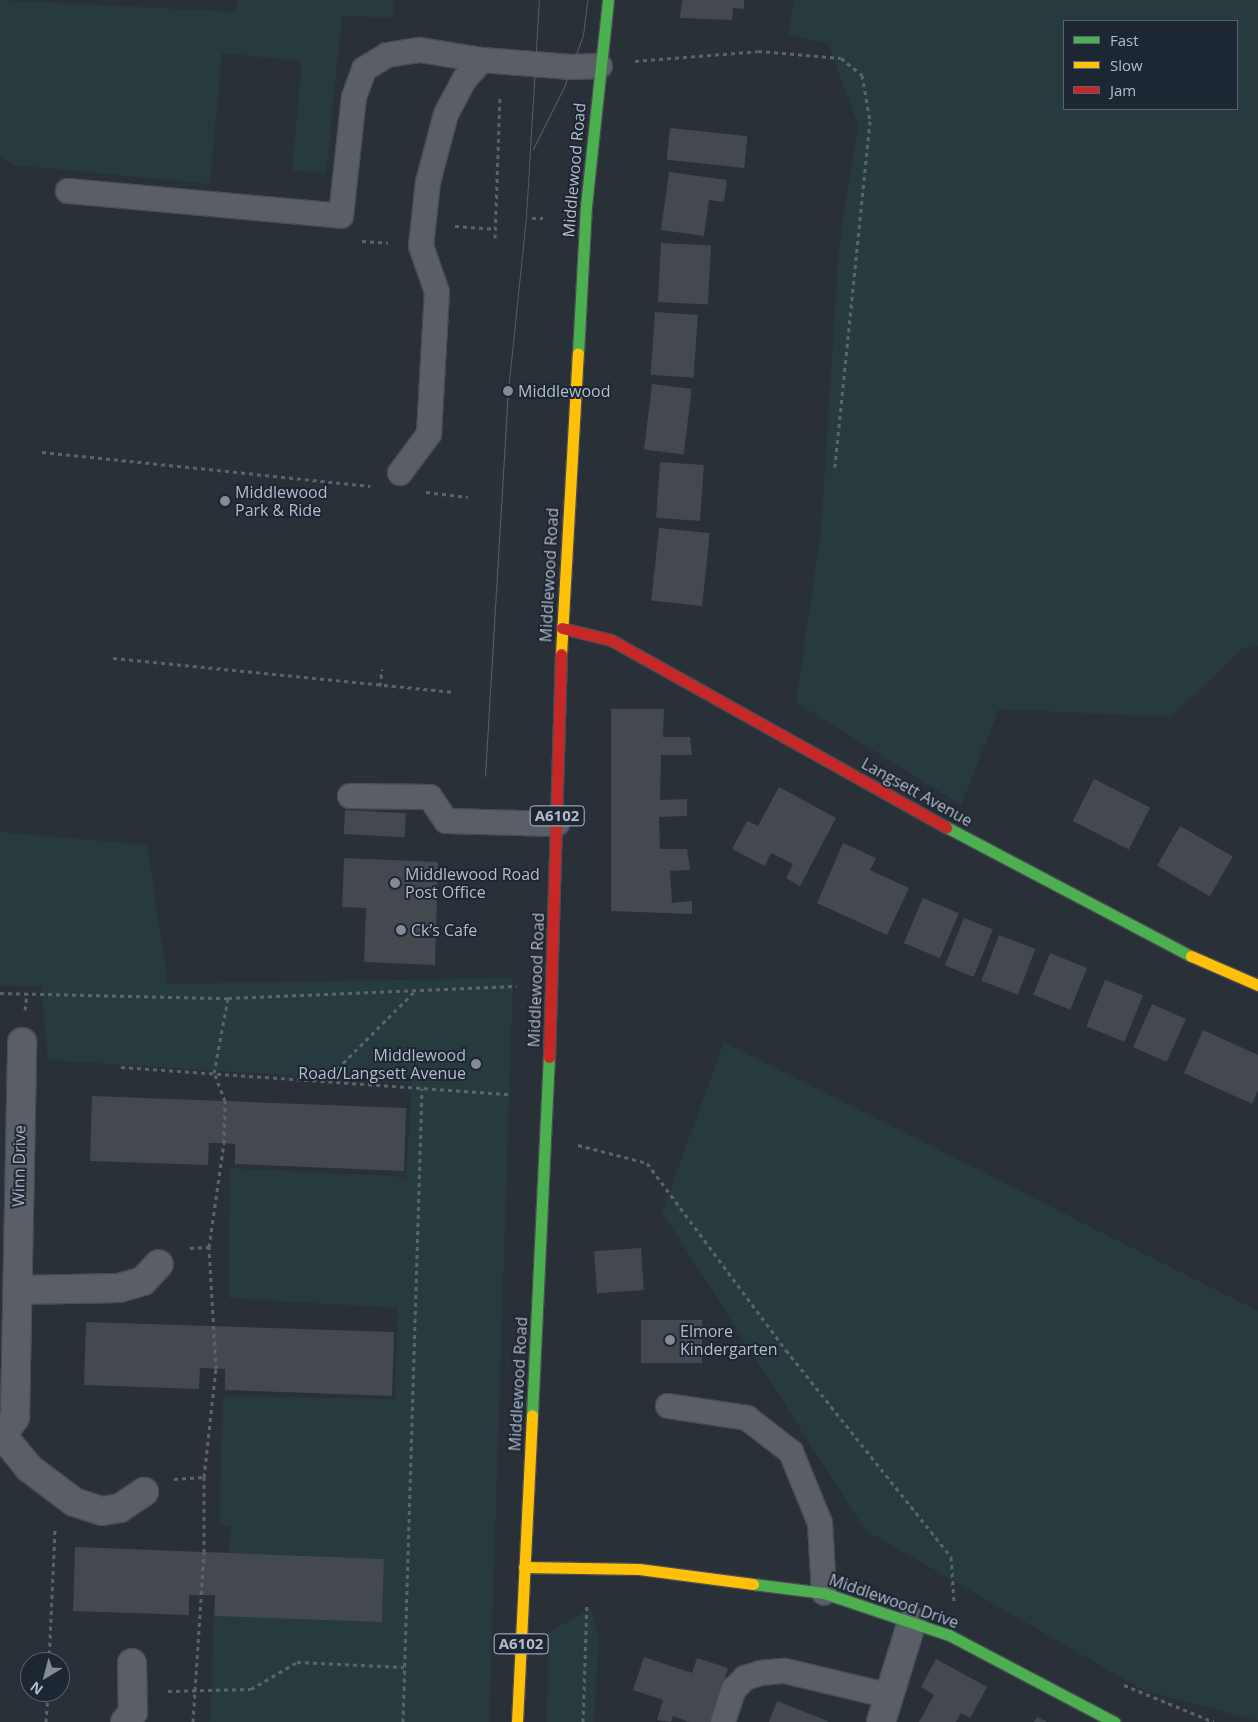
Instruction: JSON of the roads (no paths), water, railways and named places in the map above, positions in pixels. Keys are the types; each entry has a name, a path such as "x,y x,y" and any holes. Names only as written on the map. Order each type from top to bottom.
{"main road":[{"name":"Middlewood Road","path":"517,1722 546,1136 562,628 587,198 608,0"},
{"name":"Langsett Avenue","path":"562,628 595,634 636,652 962,837 1192,956 1258,985"},
{"name":"Middlewood Drive","path":"524,1567 639,1569 824,1593 949,1635 1114,1722"}],"street":[{"name":"Winn Drive","path":"22,1042 15,1417 1,1437 29,1468 74,1502 102,1510 120,1508 144,1492"},
{"path":"16,1290 118,1288 143,1281 159,1264"},
{"path":"881,1722 912,1622"},
{"path":"125,1722 133,1712 132,1663"}],"lane":[{"path":"68,191 341,216 354,97 364,69 387,55 420,50 482,60 571,67 600,66"},
{"path":"400,473 429,434 438,292 422,235 428,182 446,114 465,79 482,60"},
{"path":"350,796 430,797 446,821 557,824"},
{"path":"668,1406 748,1418 791,1452 820,1523 824,1593"},
{"path":"723,1722 734,1689 746,1678 760,1673 785,1671 890,1696"}],"tram line":[{"path":"485,776 508,391 526,217 539,0"},
{"path":"533,149 564,87 583,35 587,0"}],"place":[{"name":"Middlewood","path":"508,391"},
{"name":"Middlewood Park & Ride","path":"225,501"},
{"name":"Middlewood Road Post Office","path":"395,883"},
{"name":"Ck’s Cafe","path":"401,930"},
{"name":"Middlewood Road/Langsett Avenue","path":"476,1064"},
{"name":"Elmore Kindergarten","path":"670,1340"}]}
